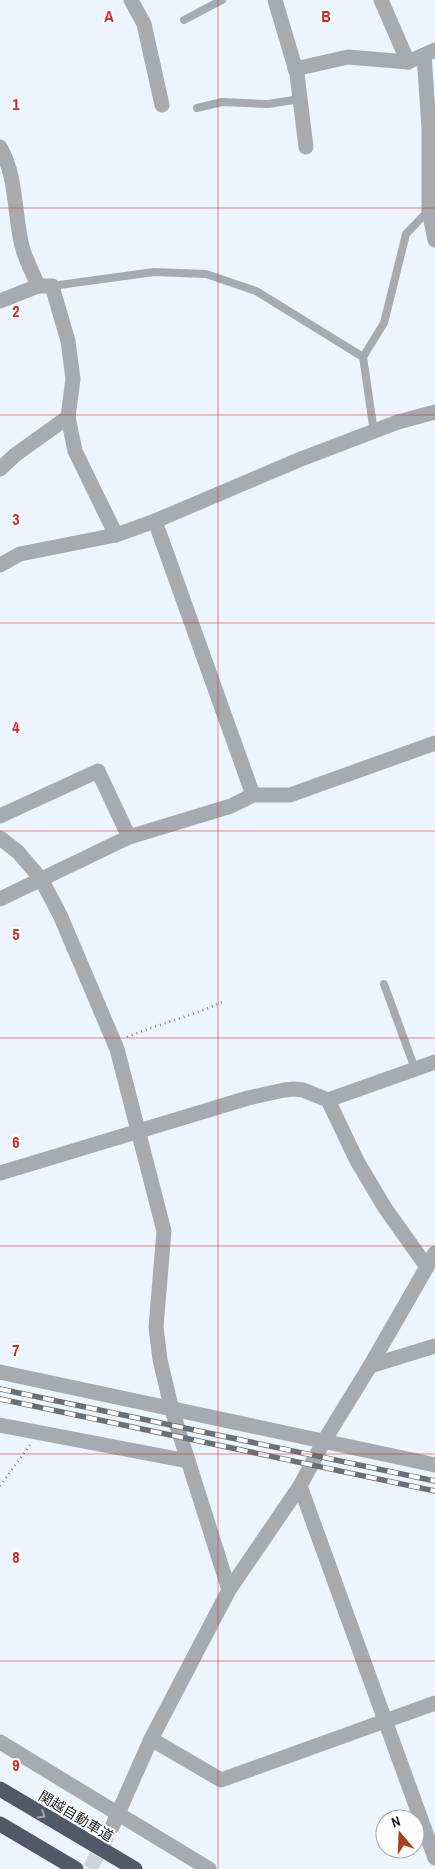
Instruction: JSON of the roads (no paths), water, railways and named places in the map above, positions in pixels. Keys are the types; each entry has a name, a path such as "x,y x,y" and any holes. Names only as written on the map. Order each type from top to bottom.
{"highway":[{"name":"関越自動車道","path":"0,1790 135,1869"},
{"path":"0,1824 76,1869"}],"street":[{"path":"132,0 144,24 162,106"},
{"path":"275,0 295,69 306,147"},
{"path":"381,0 408,62"},
{"path":"295,69 348,57 408,62 430,52 429,210 435,240"},
{"path":"0,147 5,156 10,176 22,247 45,286 68,340 73,379 68,417 75,451 116,535"},
{"path":"0,301 45,286"},
{"path":"0,565 20,554 116,535 155,521 301,458 435,412"},
{"path":"0,469 15,455 68,417"},
{"path":"155,521 253,796"},
{"path":"0,899 129,837 230,806 253,796 290,795 435,743"},
{"path":"0,816 98,771 129,837"},
{"path":"0,838 18,852 41,879 60,915 114,1042 164,1231 156,1327 160,1360 172,1410 229,1590"},
{"path":"0,1173 248,1098 284,1090 303,1090 328,1100 435,1062"},
{"path":"328,1100 357,1162 385,1208 427,1267"},
{"path":"112,1827 151,1740 229,1590 300,1486 435,1253"},
{"path":"370,1366 435,1346"},
{"path":"0,1372 435,1465"},
{"path":"0,1424 188,1461"},
{"path":"300,1486 435,1858"},
{"path":"151,1740 221,1780 435,1704"},
{"path":"0,1742 209,1869"}],"lane":[{"path":"184,20 222,0"},
{"path":"196,108 222,102 268,104 300,99"},
{"path":"374,432 363,357 384,323 406,234 429,210"},
{"path":"45,286 154,272 206,274 256,291 363,357"},
{"path":"384,984 415,1069"}],"tunnel":[{"path":"90,1869 112,1827"}],"railway":[{"path":"0,1389 435,1481"},
{"path":"0,1399 435,1491"}]}
